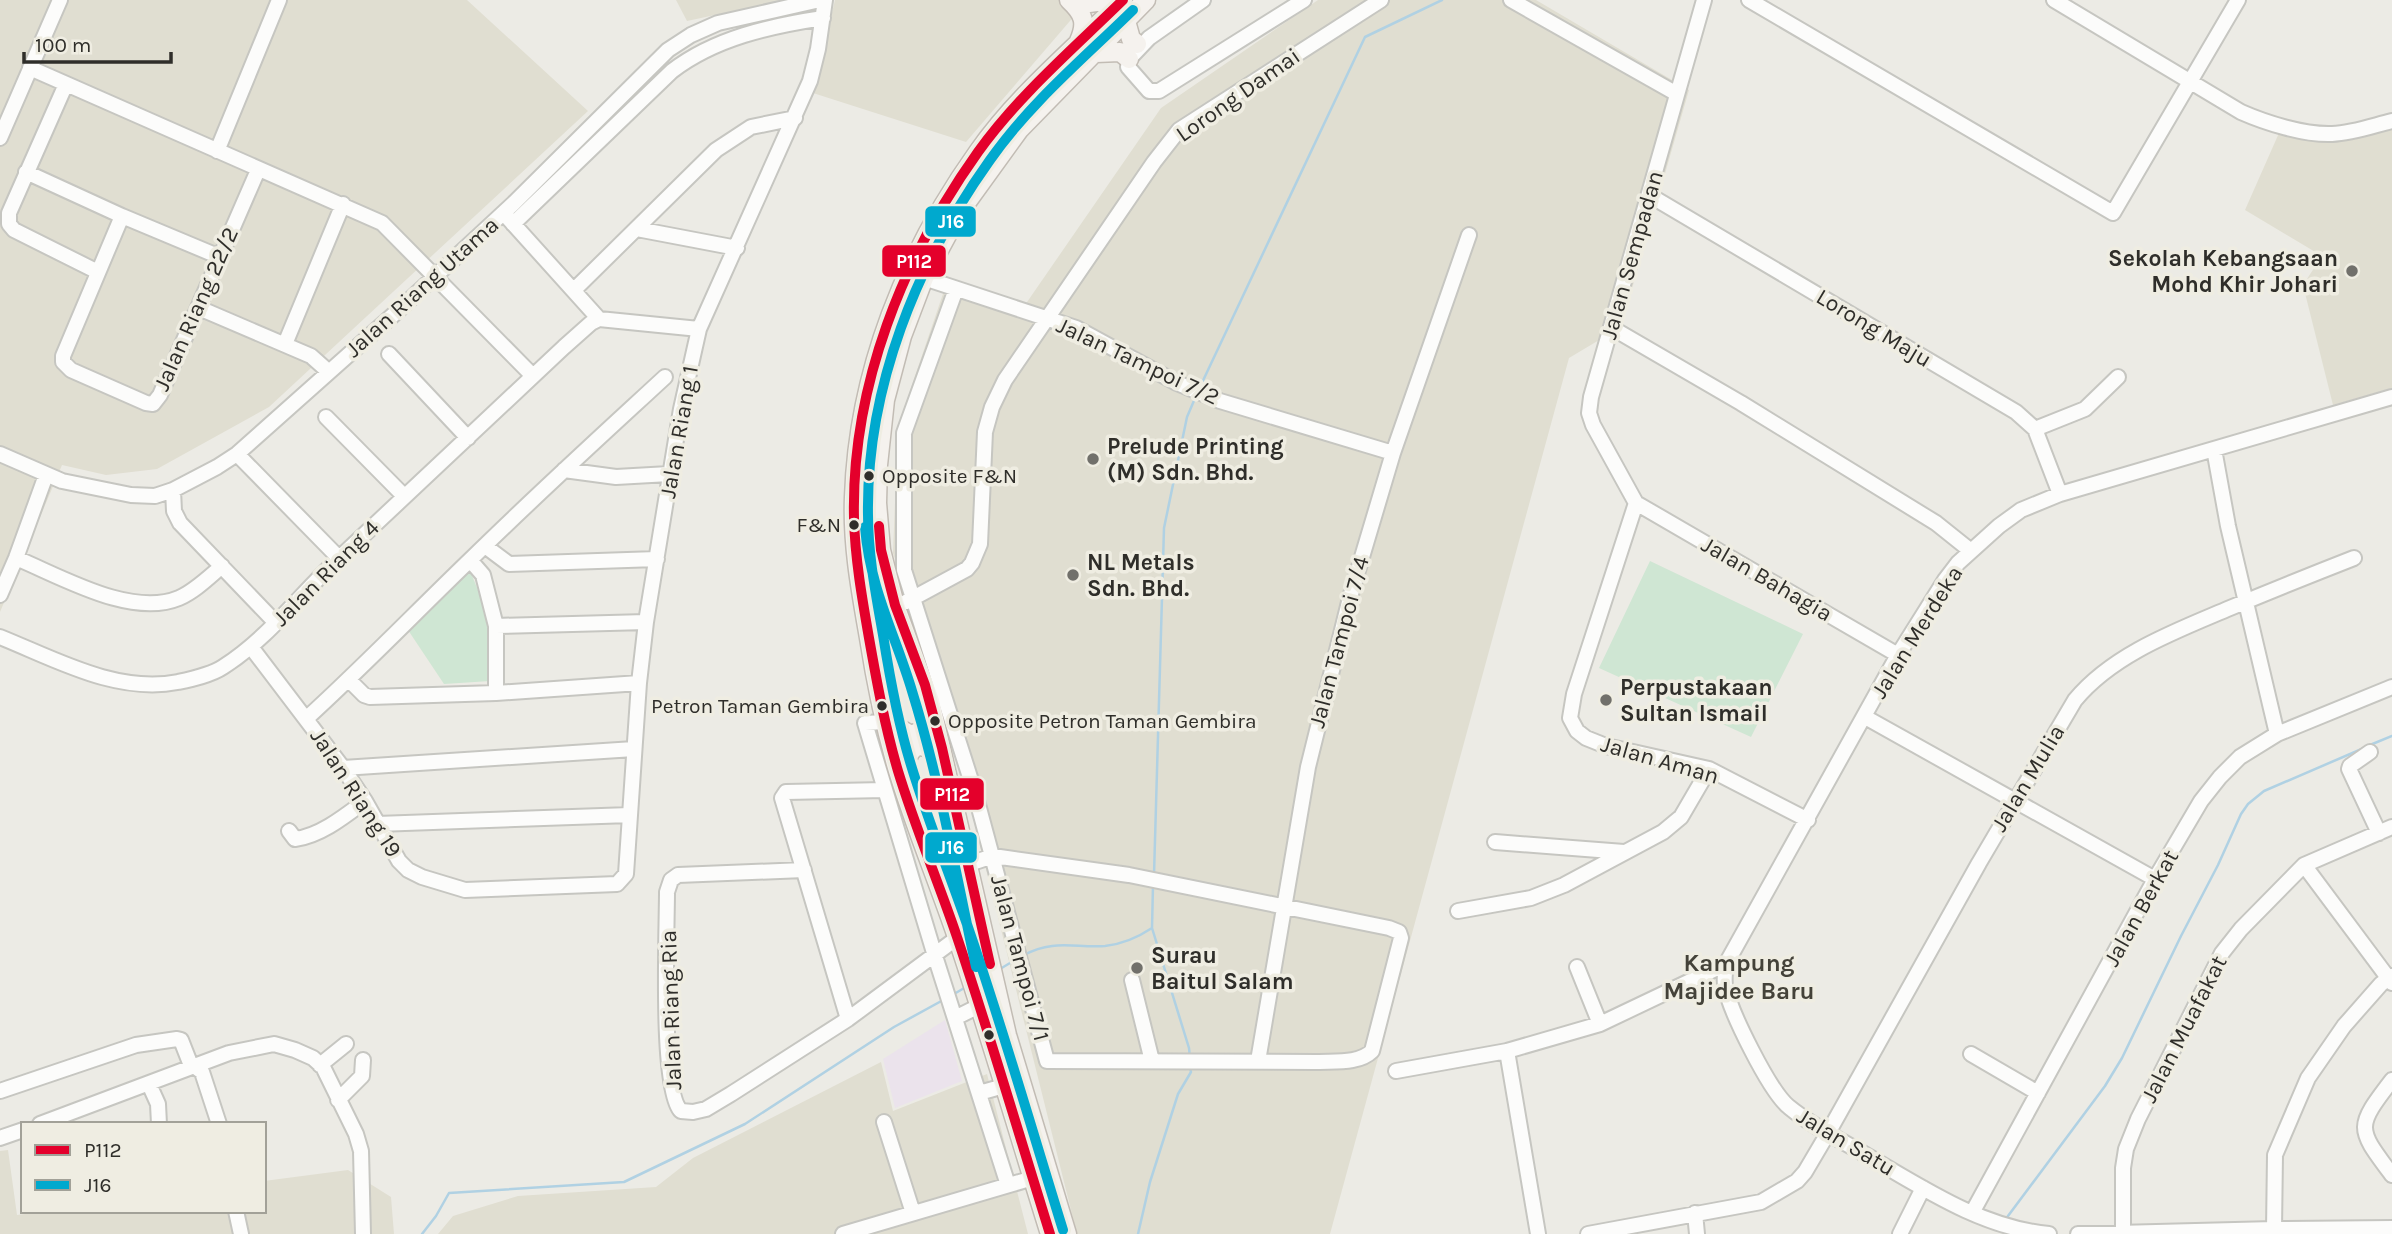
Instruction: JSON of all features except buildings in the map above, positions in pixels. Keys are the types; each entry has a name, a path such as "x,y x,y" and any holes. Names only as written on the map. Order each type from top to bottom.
{"main road":[{"path":"1072,0 1089,3 1111,0"},
{"path":"1072,0 1084,18 1085,27 1077,45"},
{"path":"1067,1234 1011,1047 989,962 969,864 925,685 895,605 881,550 877,503 878,465 885,400 902,335 924,278 959,214 999,156 1037,111 1096,52 1114,25 1123,0"},
{"path":"1050,1234 957,938 905,789 885,722 856,557 854,499 866,397 883,332 905,276 941,209 978,151 1006,117 1077,45 1114,25 1146,0"},
{"path":"1096,52 1120,52 1138,47 1114,25"},
{"path":"879,693 897,727 911,735 921,731 926,725 928,717 925,685"},
{"path":"905,789 907,758 920,746 934,751 948,774"}],"street":[{"path":"0,138 60,0"},
{"path":"217,150 279,0"},
{"name":"Jalan Riang 1","path":"617,884 626,874 639,683 646,622 669,474 699,329 810,81 823,18 823,0"},
{"name":"Jalan Riang Utama","path":"0,454 46,475 79,486 131,495 155,496 197,479 237,454 434,277 508,218 585,130 668,50 691,35 718,23 823,0"},
{"path":"1072,0 1114,25"},
{"path":"1203,0 1138,47 1128,67 1149,91 1159,91 1304,0"},
{"name":"Lorong Damai","path":"895,605 913,599 967,569 972,563 980,544 985,432 992,407 1005,380 1154,162 1179,130 1381,0"},
{"path":"1511,0 1677,94"},
{"name":"Jalan Sempadan","path":"1636,503 1593,425 1589,413 1591,397 1704,0"},
{"path":"1749,0 2113,213 2238,0"},
{"path":"2054,0 2241,112 2263,121 2329,134 2354,131 2392,121"},
{"path":"699,329 599,319 508,218 597,142 672,71 690,58 734,38 792,22 823,18"},
{"path":"30,68 382,223 533,376"},
{"path":"66,84 9,213 9,224 14,230 98,272"},
{"path":"575,290 716,150 751,127 795,118"},
{"path":"585,130 597,142"},
{"name":"Jalan Riang 22/2","path":"122,216 63,356 63,362 71,370 153,404 160,396 258,170"},
{"path":"26,172 220,257"},
{"name":"Lorong Maju","path":"1649,195 2016,412 2035,429"},
{"path":"285,344 343,204"},
{"path":"636,229 737,248"},
{"name":"Jalan Tampoi 7/4","path":"1258,1061 1300,807 1320,713 1354,583 1393,453 1469,236"},
{"name":"Jalan Tampoi 7/2","path":"924,278 1076,328 1177,383 1220,401 1393,453"},
{"name":"Jalan Tampoi 7/1","path":"957,289 904,432 904,570 969,771 1047,1061 1155,1062"},
{"path":"199,309 311,356 329,372"},
{"name":"Jalan Riang 4","path":"0,637 99,677 149,684 177,682 220,670 251,647 404,496 582,331 599,319"},
{"path":"1612,328 1741,403 1936,523 1971,551"},
{"path":"389,354 468,438"},
{"path":"307,718 564,470 665,377"},
{"path":"2060,494 2035,429 2085,409 2118,377"},
{"name":"Jalan Merdeka","path":"1726,964 1898,655 1945,580 1971,551 2021,510 2060,494 2392,397"},
{"path":"326,417 404,496"},
{"path":"2214,449 2228,526 2277,734"},
{"path":"237,454 339,558"},
{"path":"564,470 615,477 669,474"},
{"path":"0,595 46,475"},
{"path":"173,490 176,517 276,623"},
{"name":"Jalan Bahagia","path":"1636,503 1898,655"},
{"name":"Jalan Aman","path":"1636,503 1574,694 1570,718 1577,731 1596,742 1709,769 1808,820"},
{"path":"485,546 509,564 657,559"},
{"path":"16,558 117,600 137,604 159,603 179,597 197,587 222,566"},
{"name":"Jalan Mulia","path":"1588,1234 1761,1202 1797,1181 1828,1133 2015,800 2075,700 2101,674 2132,654 2198,622 2354,558"},
{"path":"470,560 483,575 496,626 496,693"},
{"path":"496,626 646,622"},
{"name":"Jalan Riang 19","path":"251,647 343,768 399,861 408,870 465,890 617,884"},
{"path":"349,680 370,697 496,693 639,683"},
{"name":"Jalan Berkat","path":"1972,1213 2201,800 2240,757 2277,734 2392,687"},
{"path":"1865,717 2155,880"},
{"path":"885,722 865,723 934,956 1008,1185"},
{"path":"343,768 634,749"},
{"path":"2370,752 2349,769 2386,830"},
{"path":"1458,911 1531,898 1564,885 1663,832 1681,817 1709,769"},
{"path":"948,774 969,771"},
{"path":"848,1019 782,798 786,792 884,790"},
{"path":"289,831 295,839 304,838 326,828 365,801"},
{"path":"377,824 630,815"},
{"name":"Jalan Muafakat","path":"2123,1233 2123,1168 2126,1149 2138,1119 2222,953 2241,929 2304,865 2386,830"},
{"path":"1495,842 1625,852"},
{"path":"969,864 993,856 1174,883 1389,928 1399,932 1401,938 1372,1051 1366,1057 1355,1060 1155,1062 1132,980"},
{"path":"2274,1229 2275,1155 2303,1090 2326,1050 2344,1026 2391,979 2304,865"},
{"name":"Jalan Riang Ria","path":"804,870 678,875 671,880 667,892 667,1050 673,1098 681,1111 693,1112 706,1108 848,1019 957,938"},
{"path":"1396,1071 1507,1051 1600,1024 1726,964"},
{"name":"Jalan Satu","path":"1726,964 1726,987 1730,1000 1771,1083 1787,1106 1923,1188 1998,1226 2049,1234"},
{"path":"1577,967 1600,1024"},
{"path":"953,1012 974,991"},
{"path":"0,1091 135,1045 165,1039 181,1040 190,1063 202,1072 209,1087 218,1122"},
{"path":"45,1122 229,1053 274,1044 313,1058 320,1065 350,1121 361,1151 363,1234"},
{"path":"320,1065 346,1044"},
{"path":"1507,1051 1538,1234"},
{"path":"1972,1054 2038,1093"},
{"path":"338,1100 362,1076 363,1060"},
{"path":"2392,1080 2370,1109 2365,1132 2367,1141 2392,1175"},
{"path":"149,1084 158,1104 159,1122"},
{"path":"979,1093 1004,1086"},
{"path":"884,1122 913,1213"},
{"path":"0,1138 21,1131"},
{"path":"843,1234 1033,1178"},
{"path":"1900,1234 1923,1188"},
{"path":"236,1213 241,1234"},
{"path":"1695,1213 1698,1234"},
{"path":"2078,1234 2392,1228"}],"shaded area":[{"path":"0,0 467,0 588,111 269,407 157,469 106,475 62,465 0,612"},
{"path":"676,0 785,0 687,21"},
{"path":"835,0 1088,0 966,142 813,93"},
{"path":"1318,0 1536,0 1689,90 1621,327 1569,358 1330,1234 1077,1234 964,781 893,553 898,426 948,279 1025,305 1161,108"},
{"name":"Sekolah Kebangsaan Mohd Khir Johari","path":"2392,129 2392,388 2333,405 2303,285 2322,256 2245,210 2279,133 2323,138"},
{"path":"945,1020 962,1081 895,1108 883,1059"},
{"path":"881,1062 893,1111 987,1074 1028,1234 438,1234 453,1216 518,1196 656,1187 693,1158"},
{"path":"8,1150 17,1215 266,1213 266,1181 348,1170 391,1197 394,1234 0,1234 0,1151"}],"green space":[{"path":"1650,561 1803,634 1751,737 1599,668"},
{"path":"468,571 486,610 490,681 444,684 408,630"}],"waterway":[{"path":"1200,387 1365,37 1442,0"},
{"path":"1154,875 1164,528 1187,417 1196,396"},
{"path":"2370,745 2392,736"},
{"path":"2005,1220 2105,1086 2122,1058 2248,804 2264,791 2364,748"},
{"path":"1153,885 1152,928 1190,1058"},
{"path":"1024,955 1045,947 1118,944 1152,928"},
{"path":"1000,969 1015,960"},
{"path":"954,994 966,987"},
{"path":"422,1234 449,1193 624,1182 745,1124 894,1027 945,999"},
{"path":"1138,1234 1150,1182 1178,1094 1191,1072 1190,1068"}],"transit line":[{"name":"P112","path":"1050,1234 969,974 905,792 889,738 857,563 855,469 872,372 887,325 905,279 951,192 978,152 1011,111 1123,0"},
{"name":"J16","path":"1063,1230 994,1005 902,733 888,668 871,560 868,530 870,467 886,374 901,328 919,284 964,199 1022,119 1133,10"},
{"name":"P112","path":"879,526 881,550 895,605 925,685 942,748 990,964"},
{"name":"J16","path":"865,527 872,571 912,691 931,759 976,967"}],"place":[{"name":"Sekolah Kebangsaan Mohd Khir Johari","path":"2352,271"},
{"name":"Prelude Printing (M) Sdn. Bhd.","path":"1093,459"},
{"name":"Opposite F&N","path":"869,476"},
{"name":"F&N","path":"854,525"},
{"name":"NL Metals Sdn. Bhd.","path":"1073,575"},
{"name":"Perpustakaan Sultan Ismail","path":"1606,700"},
{"name":"Petron Taman Gembira","path":"882,706"},
{"name":"Opposite Petron Taman Gembira","path":"935,721"},
{"name":"Surau Baitul Salam","path":"1137,968"}],"district":[{"name":"Kampung Majidee Baru","path":"1739,977"}]}
